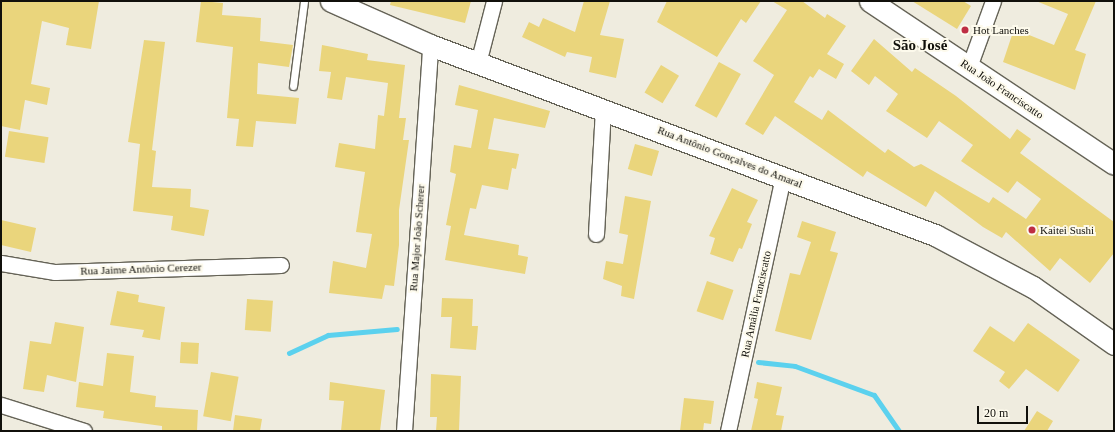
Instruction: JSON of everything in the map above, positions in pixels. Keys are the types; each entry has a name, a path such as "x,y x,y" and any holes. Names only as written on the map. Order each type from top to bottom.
{"street":[{"name":"Rua Antônio Gonçalves do Amaral","path":"331,1 478,63 935,234 1034,287 1114,344"},
{"path":"478,63 494,1"},
{"name":"Rua João Franciscatto","path":"870,1 1114,164"},
{"path":"969,67 993,1"},
{"name":"Rua Major João Scherer","path":"404,431 430,44"},
{"path":"596,234 603,110"},
{"name":"Rua Amália Franciscatto","path":"728,431 783,177"},
{"name":"Rua Jaime Antônio Cerezer","path":"1,264 55,272 281,265"},
{"path":"1,405 62,428 84,431"}],"lane":[{"path":"293,86 304,1"}],"building":[{"path":"1,1 99,1 91,49 66,45 69,28 42,21 31,84 50,88 47,105 25,100 20,130 1,126"},
{"path":"201,1 223,3 222,15 261,18 260,41 293,45 289,67 258,63 257,94 299,98 296,124 256,121 253,147 236,146 239,119 227,118 233,47 196,42"},
{"path":"391,1 471,1 465,23 390,5"},
{"path":"584,1 610,1 600,35 624,39 616,78 589,72 592,57 567,52 565,57 522,37 529,22 539,27 543,18 575,32"},
{"path":"667,1 761,1 746,23 741,19 717,57 657,22"},
{"path":"772,1 802,1 825,18 827,14 846,26 827,54 844,64 836,79 819,69 813,78 810,76 794,102 822,120 828,110 885,153 888,149 914,167 921,164 989,203 993,197 1026,219 1041,199 1017,181 1008,193 961,161 973,145 939,121 927,138 886,111 898,94 875,76 869,85 851,71 874,39 912,72 915,68 956,96 1010,139 1017,129 1031,139 1020,153 1114,222 1114,253 1090,283 1060,258 1050,271 1006,232 1002,238 983,227 935,191 926,207 867,171 863,177 775,116 763,135 745,124 774,75 753,61 787,10"},
{"path":"912,1 963,1 971,6 957,29"},
{"path":"1036,1 1096,1 1075,50 1086,54 1075,90 1003,62 1014,29 1054,45 1068,14"},
{"path":"144,40 165,42 152,150 156,151 152,187 191,189 190,207 209,210 204,236 171,230 173,216 133,211 140,144 128,142"},
{"path":"322,45 368,54 367,60 405,65 399,118 406,118 403,140 409,140 399,210 399,245 394,286 385,285 382,299 329,293 333,261 366,268 372,234 356,232 365,172 335,167 339,143 375,149 378,115 384,116 388,83 346,77 342,100 327,98 331,72 319,71"},
{"path":"719,62 741,74 717,118 695,106"},
{"path":"661,65 679,76 663,103 645,92"},
{"path":"459,85 550,111 545,128 494,118 488,149 519,154 516,169 512,168 508,190 482,185 476,209 470,208 464,235 519,245 518,255 528,257 525,274 445,260 451,226 446,225 456,174 450,172 454,145 471,148 478,110 455,105"},
{"path":"9,131 49,137 44,163 5,157"},
{"path":"635,144 659,151 652,176 628,169"},
{"path":"732,188 758,200 747,222 752,224 742,249 739,248 733,262 710,254 715,238 709,236"},
{"path":"625,196 651,201 634,299 621,296 622,286 603,279 606,261 623,264 628,235 619,233"},
{"path":"1,220 36,228 31,252 1,245"},
{"path":"802,221 836,232 830,251 838,253 811,340 775,331 790,273 800,275 811,242 797,237"},
{"path":"707,281 733,290 723,320 697,311"},
{"path":"117,291 139,295 138,302 165,307 160,340 142,337 144,330 110,325"},
{"path":"442,298 473,299 472,326 478,326 476,350 450,348 452,317 441,317"},
{"path":"247,299 273,301 271,332 245,330"},
{"path":"55,322 84,327 76,382 47,375 44,392 23,389 30,341 51,344"},
{"path":"1028,323 1080,360 1058,392 1026,369 1009,389 999,381 1005,372 973,351 990,326 1014,342"},
{"path":"181,342 199,343 198,364 180,363"},
{"path":"107,353 134,356 130,392 156,396 155,407 198,410 197,431 162,431 162,426 103,418 104,411 76,407 79,382 103,386"},
{"path":"211,372 239,377 231,421 203,416"},
{"path":"431,374 461,376 459,431 436,431 437,417 430,417"},
{"path":"330,382 385,390 380,431 341,431 344,401 329,400"},
{"path":"757,382 782,387 776,415 784,416 781,431 751,431 758,399 754,398"},
{"path":"684,398 714,401 711,424 704,423 703,431 680,431"},
{"path":"1037,411 1053,421 1047,431 1024,431"},
{"path":"235,415 262,419 260,431 233,431"}],"waterway":[{"path":"289,353 328,335 397,329"},
{"path":"758,362 795,366 874,395 899,431"}],"place":[{"name":"Hot Lanches","path":"965,30"},
{"name":"Kaitei Sushi","path":"1032,230"}],"district":[{"name":"São José","path":"920,46"}]}
